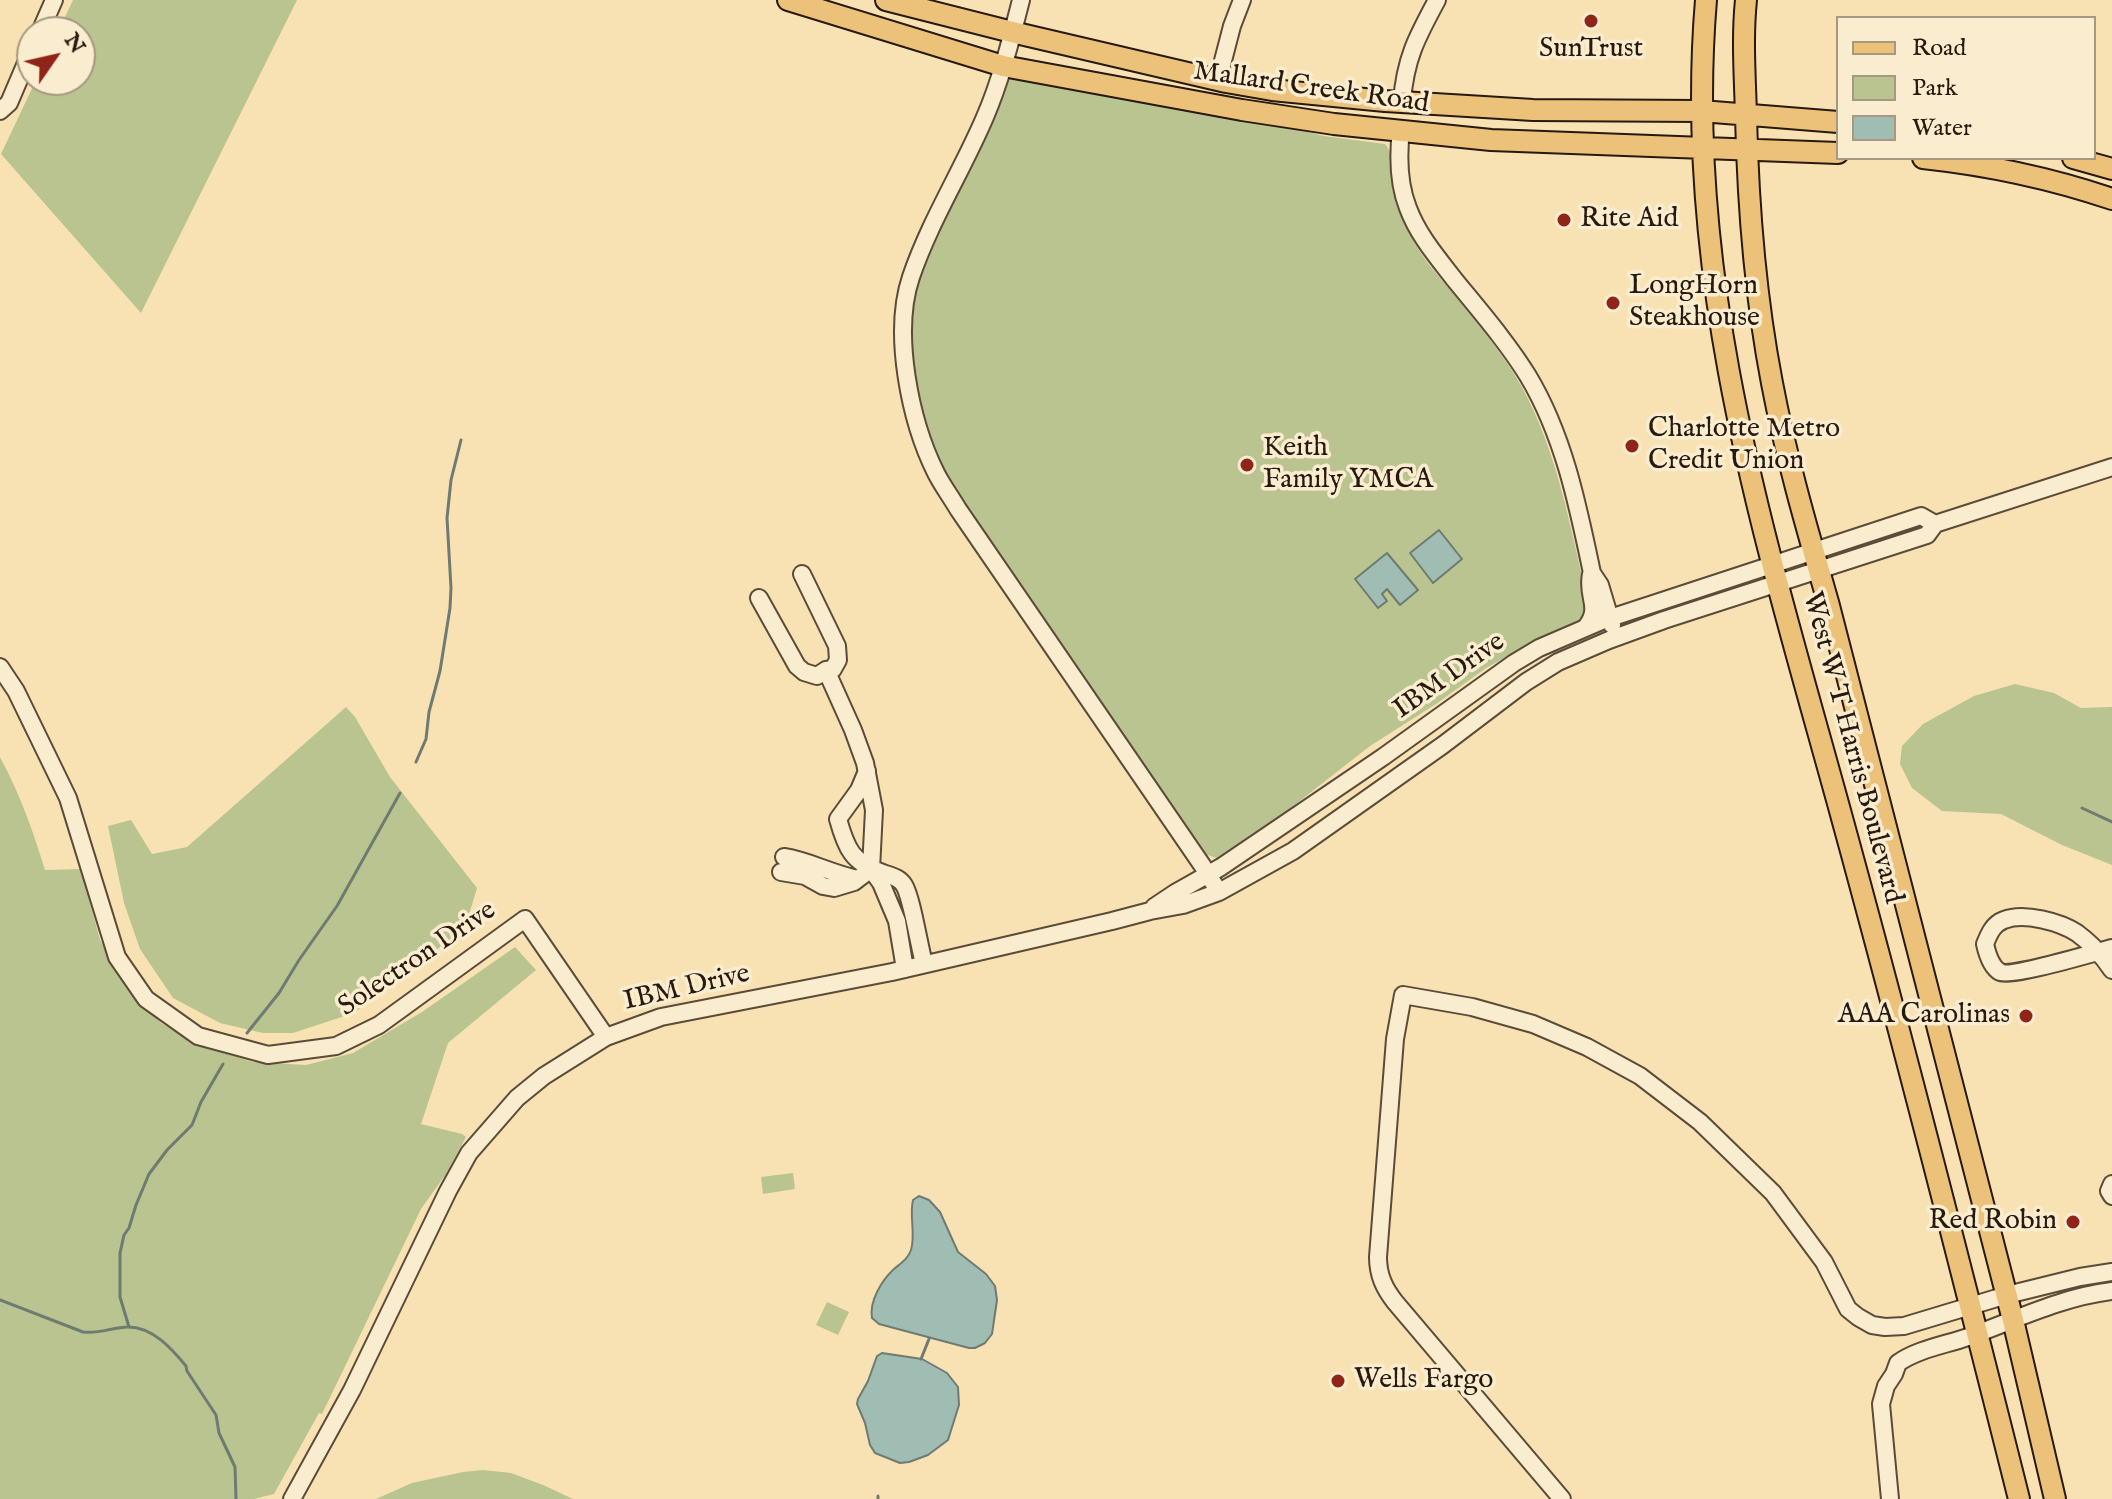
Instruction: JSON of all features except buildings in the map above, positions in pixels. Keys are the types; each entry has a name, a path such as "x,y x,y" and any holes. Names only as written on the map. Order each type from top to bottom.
{"main road":[{"name":"Mallard Creek Road","path":"788,0 1003,66 1334,124 1491,140 1836,153"},
{"name":"Mallard Creek Road","path":"886,0 1012,32 1272,90 1533,110 1701,111 1836,122"},
{"name":"West W T Harris Boulevard","path":"1706,0 1701,149 1710,251 1732,396 1777,585 1876,943 2019,1499"},
{"name":"West W T Harris Boulevard","path":"1746,0 1744,48 1750,226 1771,379 2007,1295 2055,1499"},
{"path":"1228,107 1242,99 1315,109 1382,113 1402,102"},
{"path":"1937,160 2008,170 2112,199"},
{"path":"2080,160 2112,169"}],"street":[{"path":"1021,0 986,115 910,279 904,310 904,352 909,394 936,474 1219,892"},
{"path":"1218,80 1242,0"},
{"path":"1402,102 1409,56 1437,0"},
{"path":"0,111 9,103 16,87"},
{"path":"1401,130 1399,166 1408,209 1419,232 1528,376 1546,409 1561,447 1592,573 1600,585 1616,637"},
{"path":"1816,561 1927,535 1935,524 2112,467"},
{"name":"IBM Drive","path":"1150,911 1221,867 1539,648 1610,618 1772,564 1816,561"},
{"name":"IBM Drive","path":"292,1499 352,1390 469,1153 517,1098 544,1076 606,1037 661,1017 905,969 1183,905 1219,892 1293,851 1558,662 1664,620 1777,585 1816,561"},
{"path":"1586,627 1593,618 1594,610 1589,585 1592,573"},
{"path":"759,598 797,666 811,676 833,669 838,660 837,646 802,574"},
{"name":"Solectron Drive","path":"0,667 16,691 68,798 117,957 146,999 198,1036 268,1055 336,1046 379,1025 525,919 606,1037"},
{"path":"826,670 860,747 867,771 874,810 864,874"},
{"path":"867,771 859,790 838,819 845,843 864,874 881,883 897,921 905,969"},
{"path":"782,865 805,876 814,872 823,886 834,888 844,886 864,874 895,877 905,886 924,963"},
{"path":"2106,950 2009,974 2000,973 1994,966 1985,944 1994,927 2002,920 2025,918 2052,921 2106,950 2112,970"},
{"path":"1562,1499 1395,1302 1379,1274 1395,1039 1403,995 1512,1017 1561,1035 1640,1076 1687,1110 1773,1193 1824,1262 1848,1309 1865,1322 1878,1327 1898,1327 2064,1280 2112,1272"},
{"path":"2112,1184 2109,1188 2112,1196"},
{"path":"1890,1499 1881,1404 1898,1363 1921,1351 2068,1300 2112,1291"}],"green space":[{"path":"73,0 297,0 141,313 1,154 28,96 96,96 96,16 66,16"},
{"name":"Keith Family YMCA","path":"1007,78 1277,124 1324,136 1385,144 1392,160 1397,202 1408,231 1427,262 1481,327 1513,372 1540,426 1560,483 1588,601 1583,621 1530,644 1486,668 1370,746 1219,859 1202,853 951,486 919,417 908,328 917,277"},
{"path":"2015,684 2054,693 2081,708 2112,707 2112,865 2062,845 2001,814 1942,811 1912,788 1900,764 1902,746 1923,724 1974,696"},
{"path":"346,707 390,777 477,888 465,928 354,1013 293,1033 263,1033 220,1023 173,998 140,949 124,903 108,826 131,820 152,854 187,847"},
{"path":"0,757 26,813 45,870 81,869 100,940 121,978 161,1023 204,1047 253,1062 306,1065 353,1053 422,1012 515,947 536,970 448,1043 421,1124 466,1137 446,1174 421,1209 322,1414 319,1413 274,1494 254,1499 0,1499"},
{"path":"793,1173 795,1189 763,1194 761,1177"},
{"path":"827,1302 849,1312 838,1335 816,1325"},
{"path":"483,1470 511,1473 573,1499 376,1499 412,1483"}],"water":[{"path":"1439,530 1462,559 1433,583 1410,553"},
{"path":"1387,553 1418,590 1400,605 1387,589 1382,594 1387,601 1378,608 1355,579"},
{"path":"919,1196 929,1200 940,1212 958,1252 986,1274 995,1286 997,1300 992,1334 985,1343 975,1348 879,1324 872,1318 872,1305 881,1285 911,1250 912,1206 913,1200"},
{"path":"882,1353 922,1359 947,1373 958,1387 959,1405 948,1440 928,1455 909,1462 900,1463 875,1453 857,1404 877,1356"}],"waterway":[{"path":"416,762 426,739 450,608 447,518 451,480 461,440"},
{"path":"247,1033 279,993 337,906 400,793"},
{"path":"2082,808 2112,822"},
{"path":"129,1327 120,1297 120,1253 124,1235 149,1174 192,1125 223,1064"},
{"path":"0,1300 83,1332 128,1327 146,1331 161,1340 186,1366 216,1415 219,1433 235,1467 236,1499"},
{"path":"921,1359 929,1339"}],"place":[{"name":"SunTrust","path":"1591,21"},
{"name":"Rite Aid","path":"1564,220"},
{"name":"LongHorn Steakhouse","path":"1613,303"},
{"name":"Charlotte Metro Credit Union","path":"1632,446"},
{"name":"Keith Family YMCA","path":"1247,465"},
{"name":"AAA Carolinas","path":"2026,1016"},
{"name":"Red Robin","path":"2073,1222"},
{"name":"Wells Fargo","path":"1338,1381"}]}
